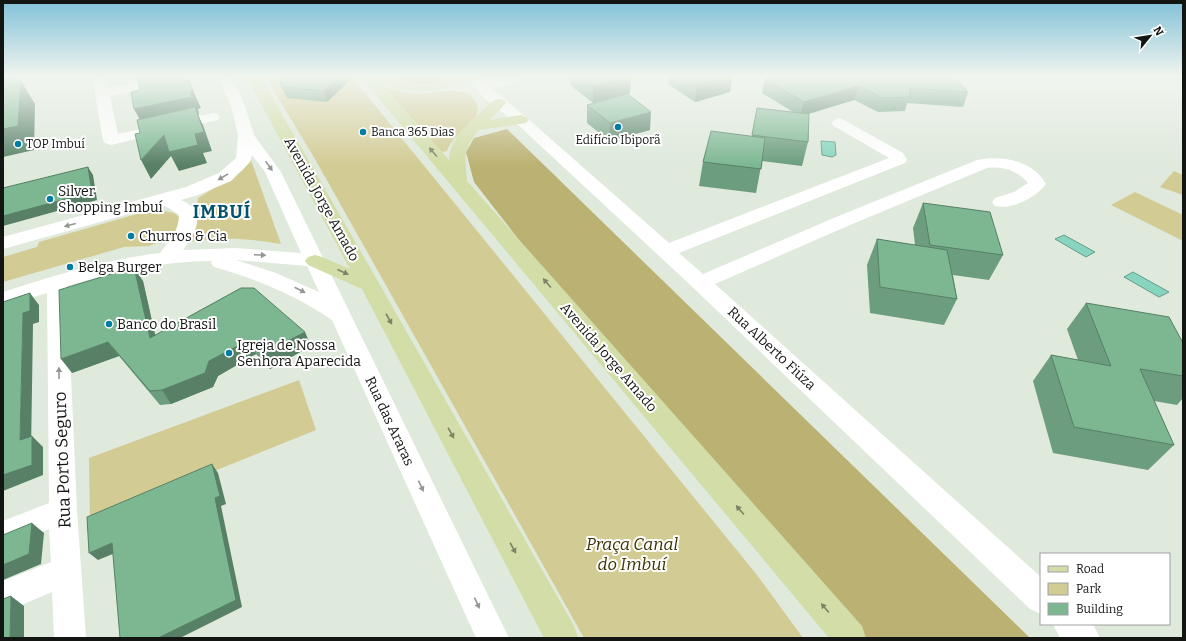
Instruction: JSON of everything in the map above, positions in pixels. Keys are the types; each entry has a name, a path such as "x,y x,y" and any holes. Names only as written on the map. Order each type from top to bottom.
{"main road":[{"name":"Avenida Jorge Amado","path":"270,106 370,285 562,638"},
{"name":"Avenida Jorge Amado","path":"393,106 850,638"},
{"path":"459,181 457,159 458,150 462,142 496,106"},
{"path":"476,126 521,120"},
{"path":"315,261 370,285"}],"street":[{"path":"104,106 111,140 213,117"},
{"name":"Rua das Araras","path":"238,106 246,135 273,172 493,638"},
{"name":"Rua Alberto Fiúza","path":"503,106 521,120 666,251 1040,597"},
{"path":"666,251 899,160 897,156 839,122"},
{"path":"3,243 162,200 210,184 234,170 244,159 246,135"},
{"path":"700,283 843,221 983,164 1002,163 1024,172 1036,180 1037,184 1034,188 1024,194 1001,202"},
{"path":"162,200 174,202 180,205 188,216 189,222 187,231 181,240 175,257"},
{"path":"3,299 102,270 175,257 223,254 266,255 315,261"},
{"path":"175,257 239,267 284,282 313,297 340,315"},
{"name":"Rua Porto Seguro","path":"57,282 63,510 70,638"},
{"path":"3,535 63,510"},
{"path":"3,597 67,570"},
{"path":"1070,625 1084,638"}],"green space":[{"name":"Praça Canal do Imbuí","path":"283,106 375,106 757,575 803,638 584,638 315,159"},
{"path":"400,106 477,106 478,112 475,118 454,139 447,151 442,152"},
{"path":"251,160 281,244 257,240 235,239 213,239 189,242 195,231 198,198 242,171"},
{"path":"1174,171 1183,175 1183,195 1160,187"},
{"path":"1135,192 1183,215 1183,241 1111,205"},
{"path":"159,210 174,213 182,219 176,232 164,240 149,246 124,247 3,282 3,257 37,247 39,242 137,214"},
{"path":"299,380 316,430 90,521 89,458"}],"shaded area":[{"path":"507,129 1030,638 859,638 607,353 474,182 466,152 474,138"},
{"path":"821,141 835,142 836,155 832,157 822,155"},
{"path":"1064,235 1095,252 1086,257 1055,239"},
{"path":"1133,272 1169,292 1159,297 1124,277"}],"building":[{"path":"3,106 19,106 18,126 3,129"},
{"path":"133,106 149,106 134,109"},
{"path":"588,106 643,106 651,112 610,123"},
{"path":"195,107 204,132 195,134 198,145 169,152 164,135 141,160 135,134 140,133 137,120"},
{"path":"757,108 809,114 808,142 752,135"},
{"path":"711,131 765,138 761,169 703,162"},
{"name":"Silver Shopping Imbuí","path":"88,167 92,192 3,216 3,188"},
{"path":"923,203 990,212 1003,255 930,245"},
{"path":"877,239 947,250 957,299 880,287"},
{"path":"134,267 150,338 241,288 254,288 305,332 263,354 249,340 209,361 205,373 162,390 150,391 108,342 61,359 59,290"},
{"path":"30,293 30,311 23,313 20,440 32,436 32,465 3,475 3,302"},
{"path":"1086,303 1169,317 1183,343 1183,376 1140,369 1174,445 1074,427 1051,355 1111,366"},
{"path":"212,464 220,496 215,498 236,600 158,638 120,638 112,543 89,553 87,517"},
{"path":"32,523 29,554 3,565 3,535"},
{"path":"11,596 10,638 3,638 3,599"}],"place":[{"name":"Edifício Ibiporã","path":"618,127"},
{"name":"Banca 365 Dias","path":"363,132"},
{"name":"TOP Imbuí","path":"18,144"},
{"name":"Silver Shopping Imbuí","path":"50,199"},
{"name":"Churros & Cia","path":"131,236"},
{"name":"Belga Burger","path":"70,267"},
{"name":"Banco do Brasil","path":"109,324"},
{"name":"Igreja de Nossa Senhora Aparecida","path":"229,353"}],"district":[{"name":"IMBUÍ","path":"222,212"}]}
